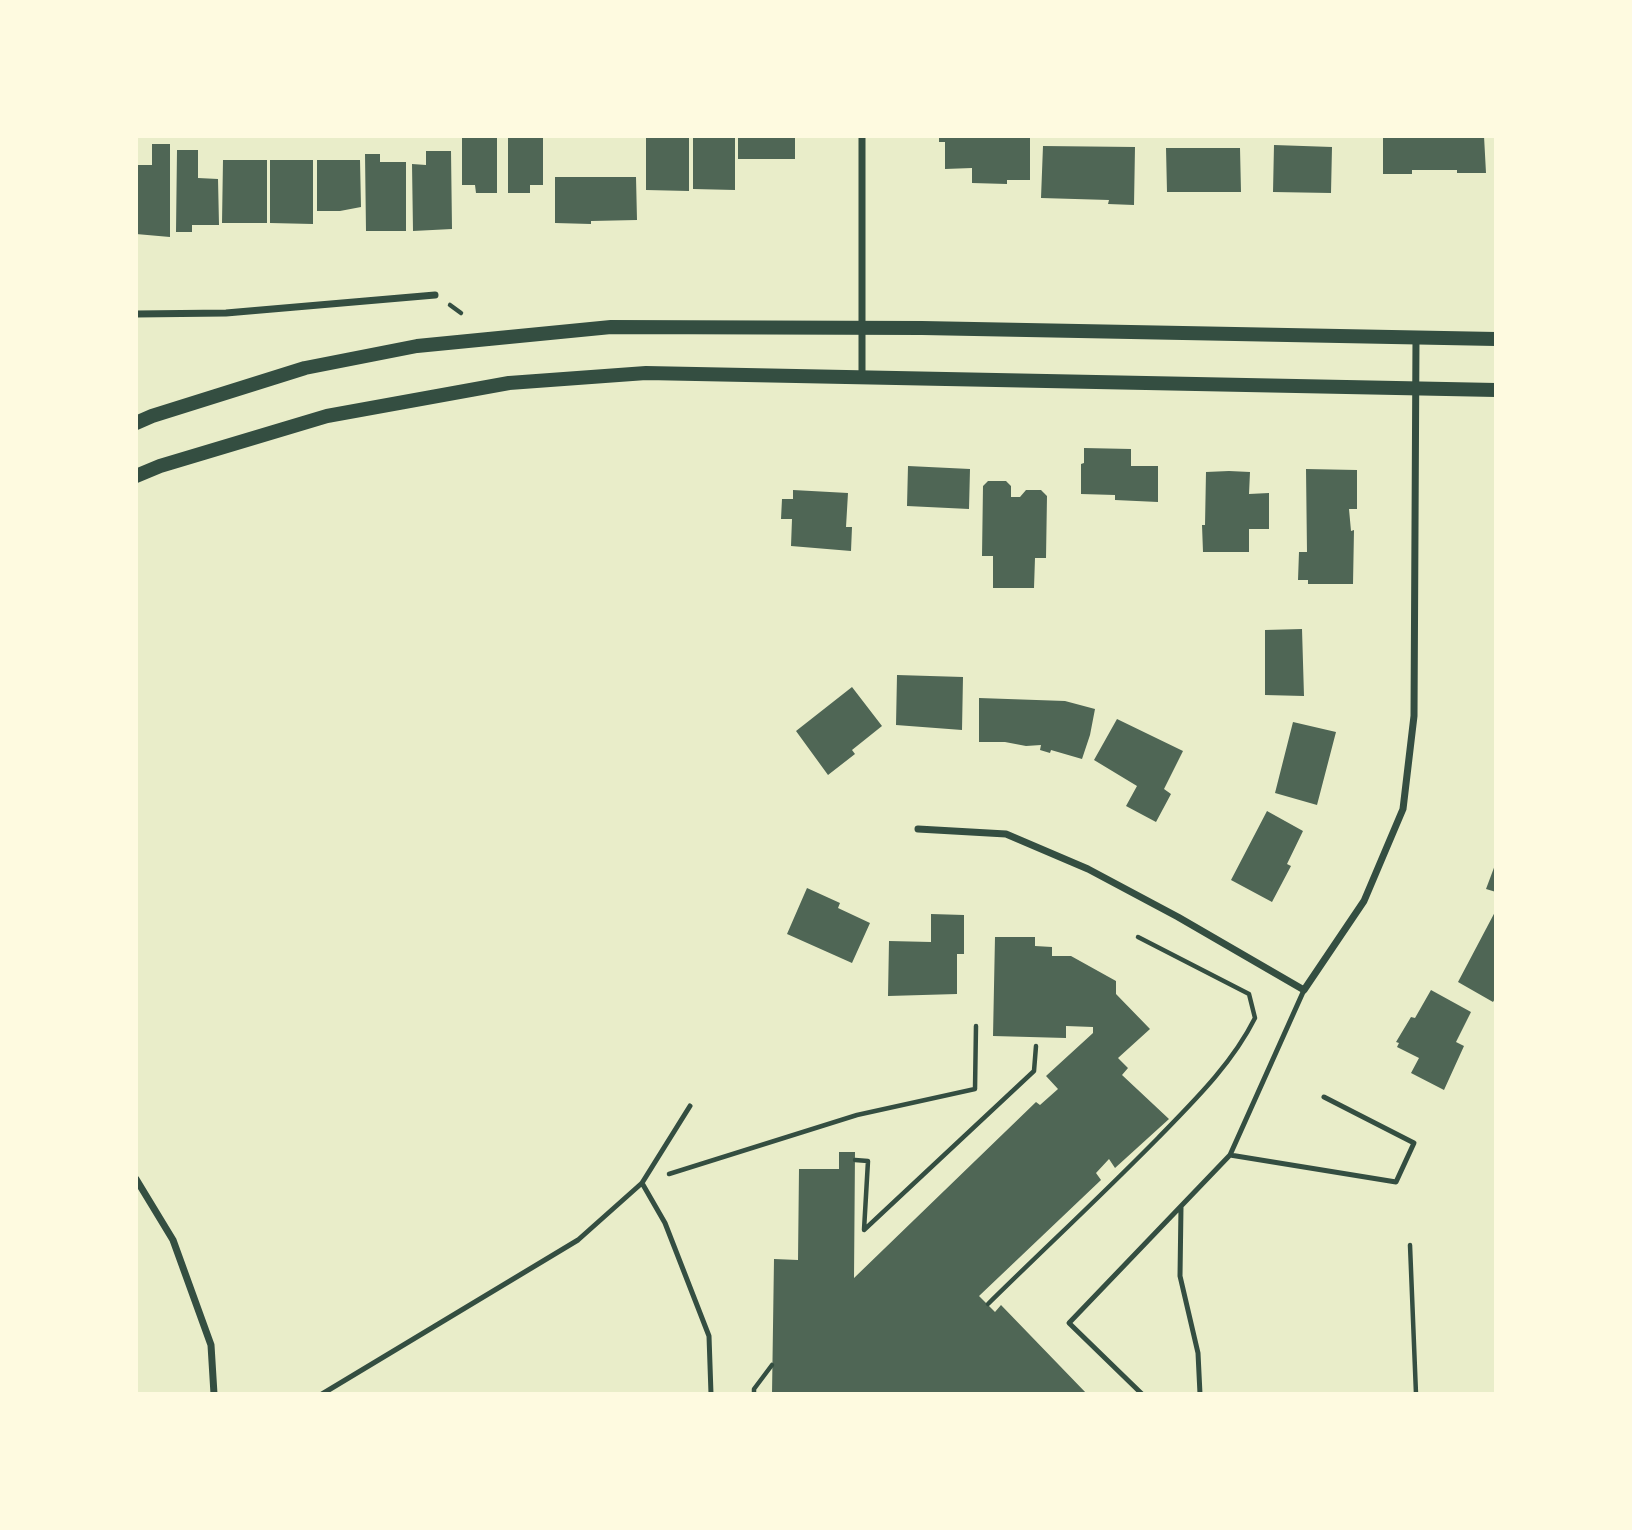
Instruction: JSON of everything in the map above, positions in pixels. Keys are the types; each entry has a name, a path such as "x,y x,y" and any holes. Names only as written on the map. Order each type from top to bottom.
{"main road":[{"path":"136,423 305,368 417,346 611,327 862,328 1496,340"},
{"path":"136,476 160,466 327,416 509,383 646,373 1496,390"}],"street":[{"path":"862,136 862,376"},
{"path":"136,314 226,313 435,295"},
{"path":"918,829 1006,834 1088,869 1178,917 1304,990 1364,901 1403,808 1414,716 1416,338"},
{"path":"136,1179 178,1254 211,1345 214,1394"}],"lane":[{"path":"1142,1394 1069,1323 1230,1155 1304,990"},
{"path":"1230,1155 1396,1182 1414,1143 1324,1097"},
{"path":"321,1394 579,1241 642,1183 690,1106"},
{"path":"642,1183 666,1223 709,1336 711,1394"},
{"path":"1181,1207 1180,1276 1198,1353 1200,1394"}],"path":[{"path":"988,1304 1204,1091 1244,1040 1255,1017 1249,994 1139,937"},
{"path":"642,1183 857,1115 975,1089 976,1026"},
{"path":"855,1160 868,1161 864,1230 1034,1071 1036,1046"},
{"path":"1410,1245 1416,1394"},
{"path":"754,1394 754,1389 772,1365"}],"building":[{"path":"462,136 497,136 497,193 476,193 475,185 462,185"},
{"path":"508,136 543,136 543,185 530,185 530,193 508,193"},
{"path":"646,136 689,136 689,191 646,190"},
{"path":"693,136 735,136 735,190 693,189"},
{"path":"738,136 795,136 795,159 738,159"},
{"path":"939,136 1030,136 1030,180 1007,180 1007,184 972,183 972,168 945,169 945,142 939,142"},
{"path":"1383,136 1484,136 1486,173 1412,170 1412,174 1383,174"},
{"path":"152,144 170,144 170,237 136,234 136,165 152,165"},
{"path":"1274,145 1332,147 1331,193 1273,192"},
{"path":"1043,146 1135,147 1134,205 1108,204 1109,200 1041,198"},
{"path":"1166,148 1240,148 1241,192 1167,192"},
{"path":"177,150 198,150 198,178 218,179 219,225 192,225 192,232 176,232"},
{"path":"426,151 451,151 452,229 413,231 412,164 426,165"},
{"path":"365,154 380,154 380,162 406,162 406,231 366,231"},
{"path":"223,160 267,160 267,223 222,223"},
{"path":"270,160 313,160 313,224 270,223"},
{"path":"317,160 360,160 361,207 317,211"},
{"path":"555,177 636,177 637,220 591,221 591,224 555,223"},
{"path":"1084,448 1131,449 1131,466 1158,466 1158,502 1115,500 1115,495 1081,494"},
{"path":"908,466 970,469 969,509 907,506"},
{"path":"1306,469 1357,470 1357,509 1349,509 1351,531 1354,530 1353,584 1308,584 1308,580 1298,580 1299,552 1307,552"},
{"path":"1206,472 1250,472 1249,494 1269,493 1269,529 1249,529 1249,552 1203,552"},
{"path":"988,481 1006,481 1011,486 1011,497 1020,497 1026,490 1041,490 1047,496 1046,558 1035,558 1034,588 993,588 993,556 982,556 983,486"},
{"path":"793,490 848,493 846,527 852,527 851,551 791,546 792,519 781,519 782,499 793,499"},
{"path":"1302,629 1304,696 1265,695 1265,630"},
{"path":"897,675 963,677 962,730 896,725"},
{"path":"852,687 882,726 852,750 855,754 828,775 796,731"},
{"path":"979,698 1065,701 1095,709 1082,759 1051,750 1050,753 1040,750 1041,745 979,742"},
{"path":"1117,719 1183,751 1164,789 1171,794 1156,822 1126,806 1137,786 1094,760"},
{"path":"1293,722 1336,732 1317,805 1275,793"},
{"path":"1267,811 1303,831 1287,864 1291,866 1272,902 1231,880"},
{"path":"1496,865 1496,892 1486,889"},
{"path":"807,888 840,903 838,908 870,923 852,963 787,934"},
{"path":"1496,910 1496,997 1493,1002 1458,982"},
{"path":"931,914 964,915 964,954 957,954 957,994 888,996 889,941 931,942"},
{"path":"995,937 1035,937 1035,946 1052,947 1052,956 1071,956 1116,981 1116,994 1150,1029 1118,1058 1128,1068 1122,1075 1169,1119 1115,1168 1109,1159 1096,1173 1101,1180 979,1296 995,1312 1001,1305 1087,1394 772,1394 774,1259 798,1260 799,1169 839,1169 839,1152 855,1152 854,1278 1036,1102 1040,1105 1058,1089 1046,1076 1093,1033 1093,1027 1066,1026 1066,1038 993,1036"},
{"path":"1431,990 1471,1012 1456,1042 1464,1046 1444,1090 1411,1073 1419,1058 1397,1047 1399,1043 1396,1042 1411,1017 1415,1018"}]}
